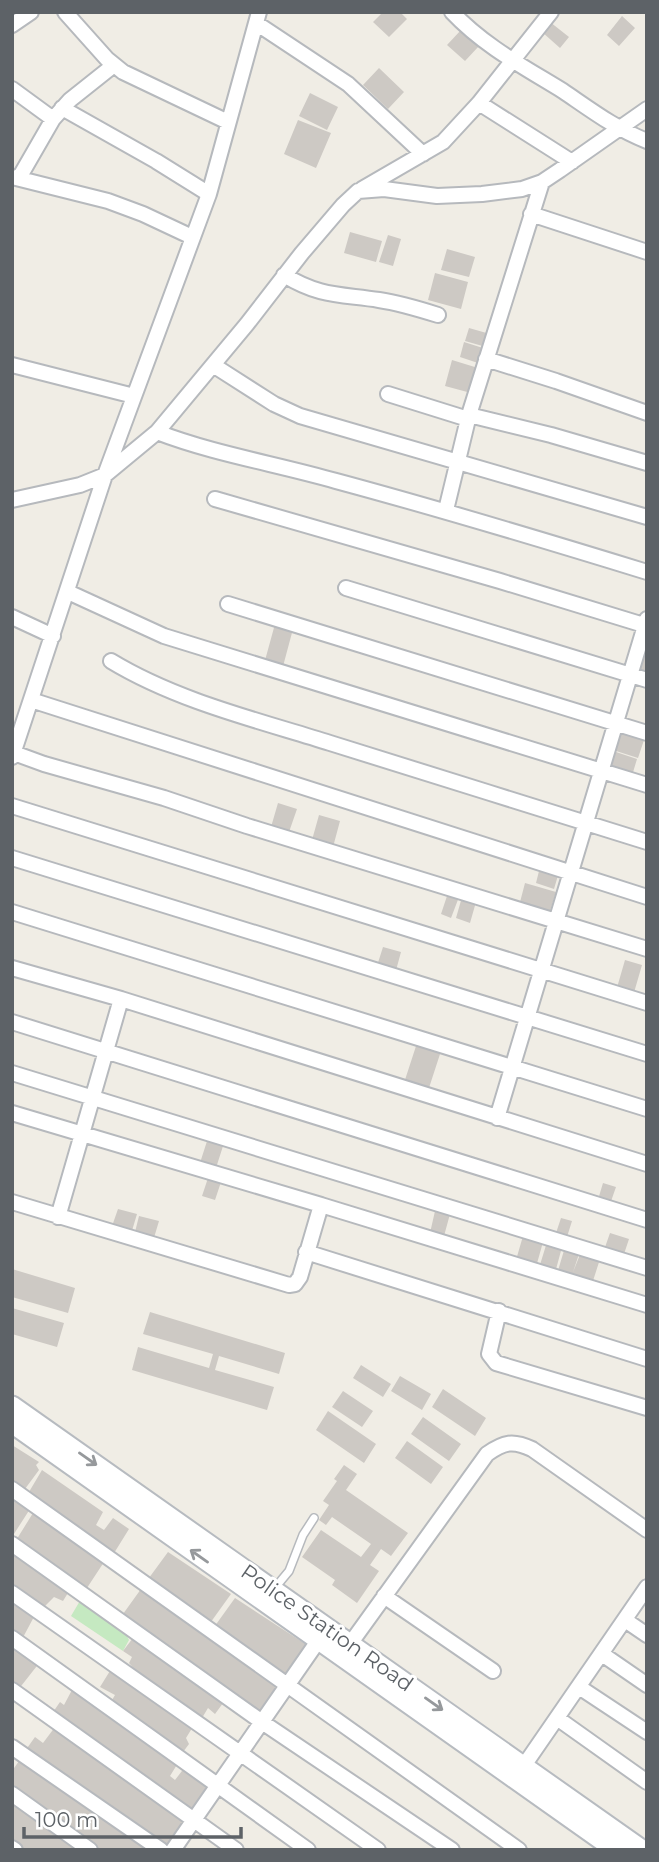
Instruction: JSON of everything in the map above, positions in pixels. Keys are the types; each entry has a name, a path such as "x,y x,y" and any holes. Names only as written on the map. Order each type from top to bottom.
{"street":[{"path":"12,25 31,12"},
{"path":"65,12 114,65 149,87 228,122"},
{"path":"452,12 468,30 511,60 618,130 647,141"},
{"path":"12,500 80,485 105,475 157,432 343,205 358,191 443,142 479,103 551,12"},
{"path":"423,154 348,85 257,18 209,194 105,475 13,755 164,798 647,949"},
{"path":"114,65 58,114 16,178 108,201 192,237"},
{"path":"12,89 156,162 209,194"},
{"path":"479,103 572,162"},
{"path":"358,191 384,189 437,196 522,189 542,182 647,110"},
{"path":"446,510 468,417 542,182"},
{"path":"531,214 647,252"},
{"path":"284,275 310,290 397,303 438,315"},
{"path":"486,359 556,380 647,413"},
{"path":"12,365 134,396"},
{"path":"212,365 274,404 300,416 647,517"},
{"path":"388,394 468,417 551,435 647,463"},
{"path":"157,432 193,446 302,471 446,510 647,572"},
{"path":"215,499 646,623 497,1118"},
{"path":"346,588 647,680"},
{"path":"68,592 164,636 647,785"},
{"path":"228,604 647,733"},
{"path":"12,617 53,636"},
{"path":"111,661 144,679 210,704 647,842"},
{"path":"31,700 647,897"},
{"path":"12,806 647,1003"},
{"path":"12,858 647,1054"},
{"path":"12,912 647,1110"},
{"path":"12,968 121,999 647,1164"},
{"path":"58,1217 121,999"},
{"path":"12,1023 647,1220"},
{"path":"12,1073 647,1268"},
{"path":"12,1113 647,1305"},
{"path":"12,1202 289,1285 295,1284 300,1277 321,1205"},
{"path":"306,1252 647,1359"},
{"path":"499,1311 489,1354 496,1363 647,1408"},
{"name":"Police Station Road","path":"12,1406 642,1850"},
{"name":"Police Station Road","path":"12,1423 616,1850"},
{"path":"350,1644 488,1454 505,1442 532,1448 647,1530"},
{"path":"12,1489 519,1850"},
{"path":"12,1544 262,1722 452,1850"},
{"path":"523,1767 647,1587"},
{"path":"12,1593 378,1850"},
{"path":"384,1596 493,1671"},
{"path":"625,1620 647,1635"},
{"path":"12,1639 308,1850"},
{"path":"173,1850 318,1641"},
{"path":"602,1654 647,1685"},
{"path":"579,1687 647,1732"},
{"path":"12,1690 236,1850"},
{"path":"557,1718 647,1782"},
{"path":"12,1747 161,1850"},
{"path":"12,1794 90,1850"}],"lane":[{"path":"273,1590 289,1572 303,1535 314,1518"}],"green space":[{"path":"84,1594 131,1628 126,1634 129,1640 123,1651 71,1616"}],"building":[{"path":"383,12 400,12 407,19 389,37 373,22"},
{"path":"622,16 635,28 619,46 607,35"},
{"path":"550,22 569,37 560,48 542,32"},
{"path":"461,30 479,46 465,61 447,45"},
{"path":"379,68 404,92 388,109 363,85"},
{"path":"310,93 338,107 327,130 299,116"},
{"path":"298,120 331,133 316,168 284,154"},
{"path":"350,232 382,241 376,262 344,253"},
{"path":"388,235 401,239 393,266 379,262"},
{"path":"447,249 475,257 469,277 441,270"},
{"path":"435,273 468,282 461,309 428,300"},
{"path":"469,328 490,334 486,347 465,341"},
{"path":"464,342 486,349 481,364 460,357"},
{"path":"452,360 478,368 471,393 445,386"},
{"path":"275,624 293,629 282,670 264,664"},
{"path":"647,647 647,674 638,671"},
{"path":"620,728 645,737 638,758 613,750"},
{"path":"613,751 637,759 631,779 606,771"},
{"path":"278,803 297,809 289,832 271,827"},
{"path":"319,815 340,821 333,847 312,840"},
{"path":"540,867 559,872 554,889 536,883"},
{"path":"525,883 556,892 549,914 519,906"},
{"path":"448,893 459,897 451,918 441,914"},
{"path":"462,897 476,902 470,923 456,918"},
{"path":"383,947 401,952 395,974 376,969"},
{"path":"625,960 642,965 633,996 616,991"},
{"path":"417,1043 441,1051 427,1094 403,1086"},
{"path":"208,1138 224,1143 215,1171 199,1166"},
{"path":"209,1175 222,1179 215,1200 202,1196"},
{"path":"603,1183 616,1187 609,1207 597,1203"},
{"path":"118,1209 137,1214 131,1234 111,1229"},
{"path":"435,1211 450,1214 444,1236 430,1233"},
{"path":"139,1216 159,1221 153,1241 134,1236"},
{"path":"561,1218 572,1221 566,1240 555,1236"},
{"path":"610,1233 629,1239 622,1260 603,1253"},
{"path":"523,1236 543,1242 536,1267 516,1260"},
{"path":"547,1242 562,1247 555,1273 539,1268"},
{"path":"565,1247 580,1251 573,1272 581,1252 600,1259 592,1284 557,1274"},
{"path":"12,1269 75,1288 68,1313 12,1297"},
{"path":"12,1308 64,1323 57,1347 12,1334"},
{"path":"150,1312 285,1353 279,1374 219,1356 215,1370 274,1387 267,1410 132,1370 138,1347 209,1368 213,1354 143,1334"},
{"path":"361,1365 391,1384 383,1397 353,1378"},
{"path":"400,1376 431,1394 422,1410 391,1391"},
{"path":"443,1389 486,1418 475,1436 432,1407"},
{"path":"343,1391 373,1411 362,1427 332,1407"},
{"path":"328,1411 376,1444 364,1463 316,1430"},
{"path":"423,1417 461,1444 449,1461 411,1434"},
{"path":"407,1441 443,1467 431,1484 395,1458"},
{"path":"12,1445 39,1462 36,1465 39,1470 22,1493 12,1486"},
{"path":"344,1465 357,1474 346,1490 408,1533 391,1556 381,1549 370,1565 379,1571 357,1603 332,1585 335,1580 302,1557 321,1530 361,1557 371,1544 332,1517 326,1525 319,1520 329,1505 323,1501"},
{"path":"42,1470 103,1512 96,1525 104,1530 113,1518 129,1529 111,1558 26,1497"},
{"path":"12,1498 30,1509 12,1537"},
{"path":"33,1513 104,1562 85,1591 15,1542"},
{"path":"12,1548 71,1588 63,1601 54,1597 44,1607 12,1585"},
{"path":"168,1552 231,1594 208,1626 146,1582"},
{"path":"141,1589 280,1686 261,1714 123,1614"},
{"path":"12,1598 36,1613 20,1643 12,1637"},
{"path":"235,1598 310,1647 286,1677 212,1630"},
{"path":"136,1634 226,1699 215,1714 208,1708 199,1723 137,1672 129,1663 132,1657 123,1651"},
{"path":"12,1645 40,1662 18,1690 12,1687"},
{"path":"113,1666 194,1725 186,1738 189,1744 180,1756 109,1705 115,1695 100,1687"},
{"path":"73,1688 178,1763 170,1776 175,1780 185,1767 213,1788 193,1817 51,1715 60,1702 64,1705"},
{"path":"55,1727 189,1820 166,1850 25,1751 35,1737 43,1743"},
{"path":"19,1761 152,1850 95,1850 12,1790 12,1771"},
{"path":"12,1802 81,1850 23,1850 12,1842"}]}
